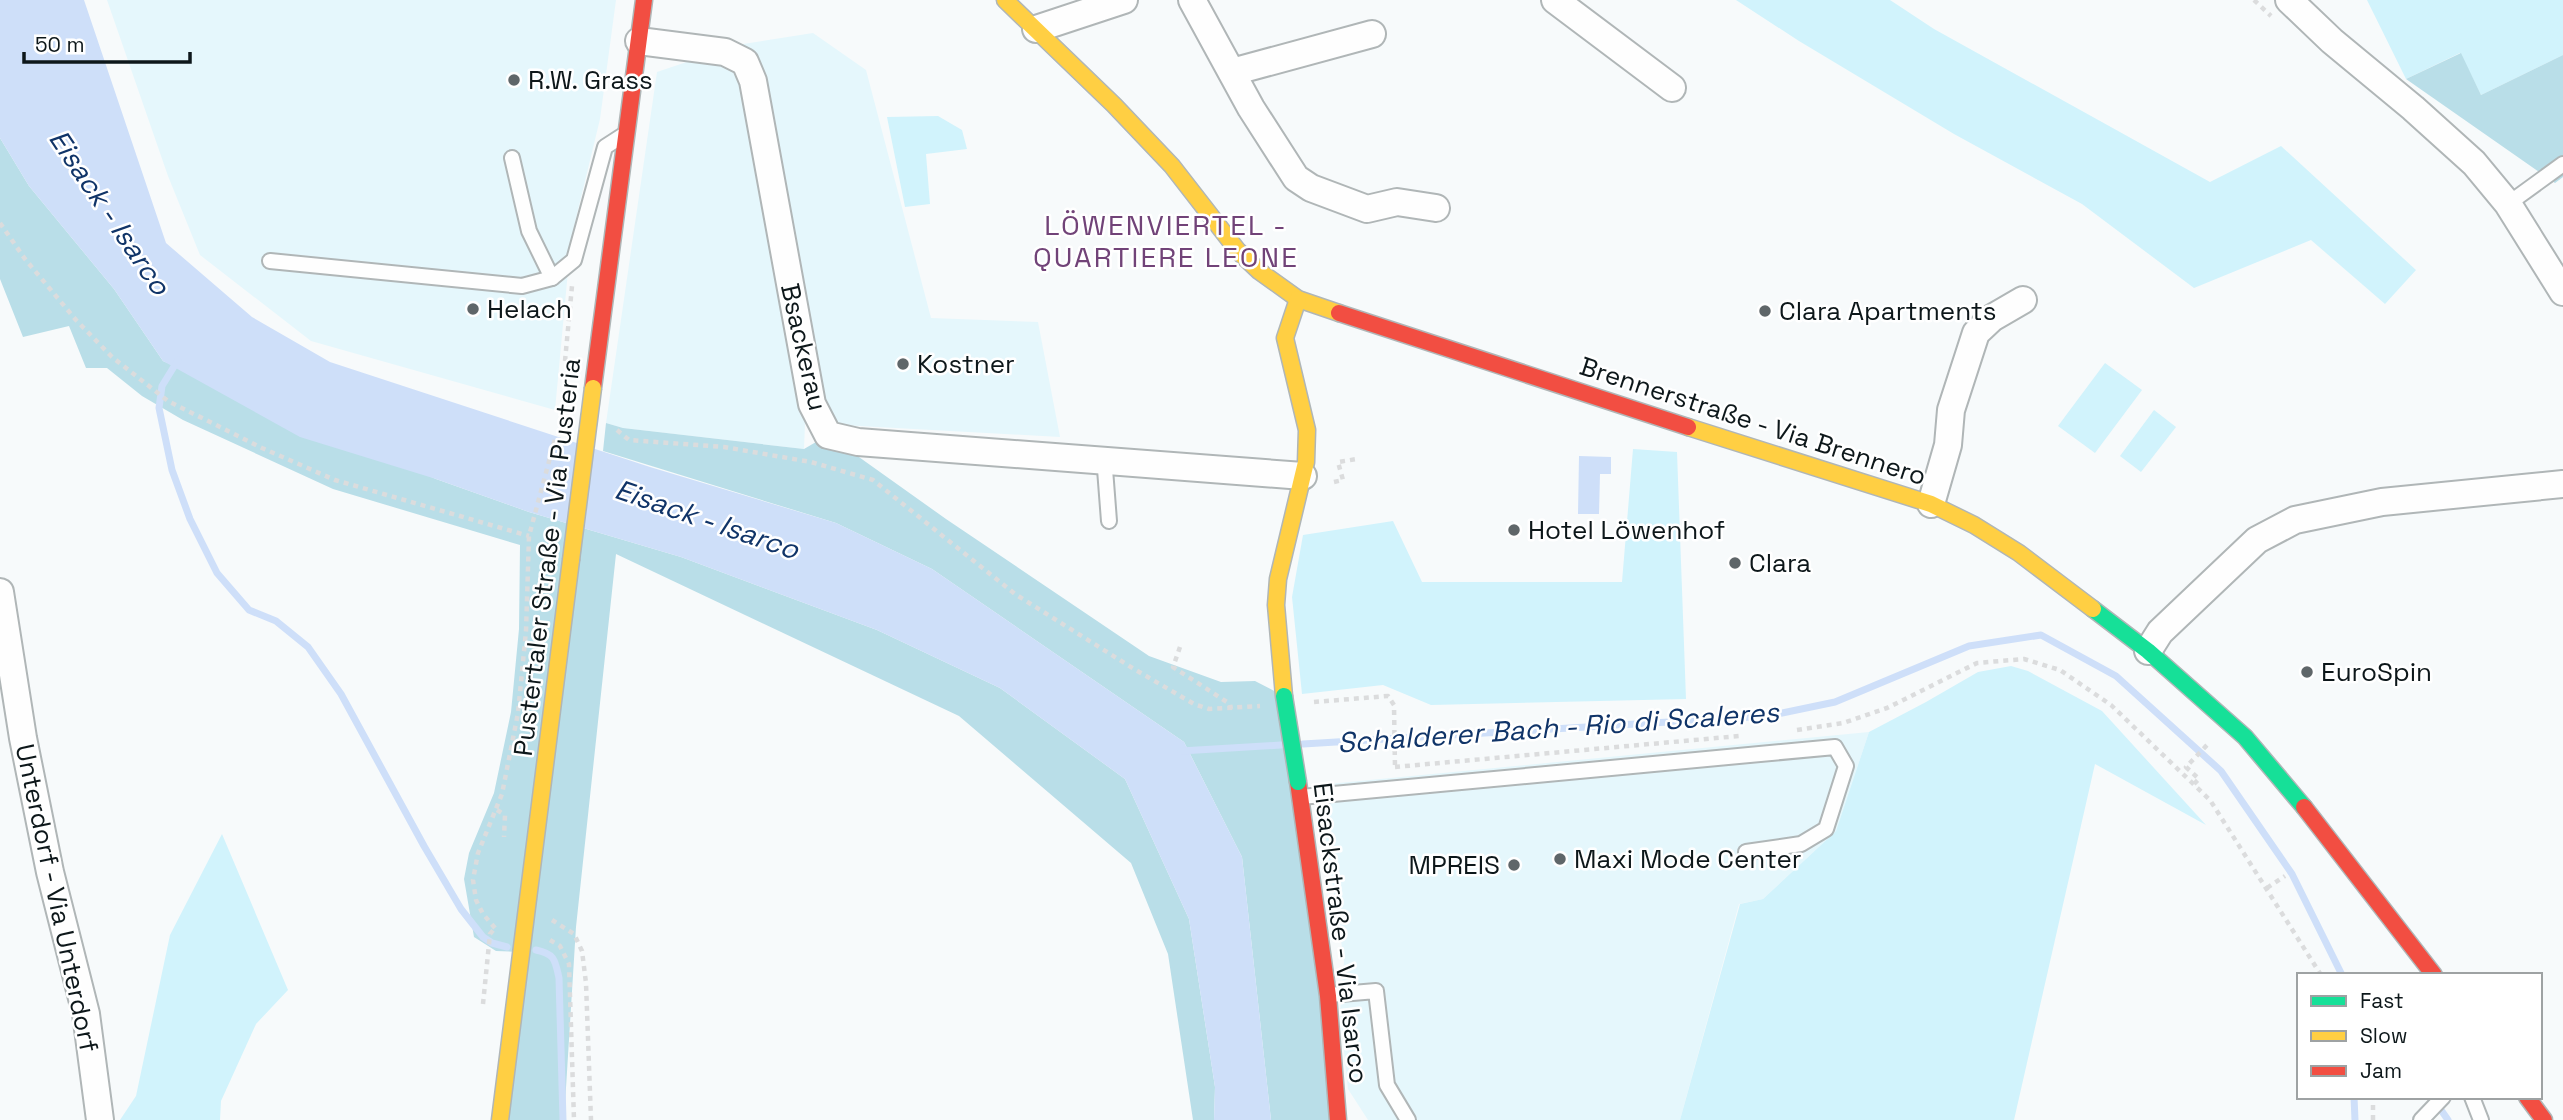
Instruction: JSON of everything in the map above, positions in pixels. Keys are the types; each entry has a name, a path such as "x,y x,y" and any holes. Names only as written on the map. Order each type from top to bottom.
{"main road":[{"name":"Pustertaler Straße - Via Pusteria","path":"500,1120 644,0"},
{"name":"Brennerstraße - Via Brennero","path":"1005,0 1172,166 1238,251 1259,271 1298,299 1469,358 1661,416 1931,504 1974,525 2019,553 2148,651 2245,737 2325,832 2432,973"},
{"name":"Eisackstraße - Via Isarco","path":"1298,299 1286,338 1307,430 1303,476 1278,579 1277,701 1298,789 1328,996 1338,1120"},
{"path":"2528,1099 2544,1120"}],"street":[{"path":"1035,29 1124,0"},
{"path":"1192,0 1286,166 1296,178 1311,188 1367,209 1397,202 1436,208"},
{"path":"1555,0 1672,88"},
{"path":"2289,0 2332,41 2413,107 2474,163 2508,204 2563,292"},
{"path":"1232,72 1372,34"},
{"name":"Bsackerau","path":"639,41 725,52 745,62 752,82 812,404 828,435 858,442 1303,476"},
{"path":"1931,504 1948,446 1951,410 1976,333 1992,318 2023,300"},
{"path":"2148,651 2160,632 2257,540 2295,520 2382,502 2563,484"},
{"name":"Unterdorf - Via Unterdorf","path":"0,593 25,752 50,872 86,1014 100,1120"}],"lane":[{"path":"270,261 523,286 552,278 574,260 605,147 627,132"},
{"path":"512,158 529,231 552,278"},
{"path":"2508,204 2563,164"},
{"path":"1109,521 1105,469 1112,461"},
{"path":"1298,789 1835,747 1846,766 1826,829 1801,844 1746,852"},
{"path":"1328,996 1376,991 1387,1085 1408,1120"},
{"path":"2422,1118 2441,1099"},
{"path":"2473,1099 2481,1120"}],"path":[{"path":"0,223 24,259 76,320 111,357 168,401 262,448 335,480 529,536"},
{"path":"564,369 574,260"},
{"path":"616,424 618,432 629,440 724,447 811,462 873,480 1015,594 1134,670 1194,704 1209,709 1231,709 1277,701"},
{"path":"503,931 495,929 483,914 476,900 473,880 478,853 497,810 519,713 526,631 529,536 558,431"},
{"path":"1334,482 1343,480 1338,462 1357,459"},
{"path":"1180,647 1173,667 1230,704 1231,709"},
{"path":"1796,731 1843,723 1887,708 1977,663 2025,659 2060,670 2111,705 2210,800 2320,973"},
{"path":"1309,702 1388,696 1394,705 1395,767 1742,736"},
{"path":"2193,784 2199,779 2186,767 2212,739"},
{"path":"497,810 505,815 504,839"},
{"path":"2267,888 2285,876"},
{"path":"527,908 562,924 574,934 582,951 586,983 591,1120"},
{"path":"489,950 490,934"},
{"path":"545,939 560,946 569,964 574,1120"},
{"path":"2372,1120 2373,1099"}],"shaded area":[{"path":"107,0 616,0 600,119 571,239 555,410 311,341 200,255 168,176"},
{"path":"1736,0 1890,0 1934,29 2210,182 2281,146 2416,270 2385,304 2311,240 2194,288 2082,204 1954,134"},
{"path":"2367,0 2563,0 2563,55 2481,95 2460,53 2406,79"},
{"path":"813,33 866,70 931,318 1038,322 1060,437 805,423 804,449 623,428 606,423 657,72 737,45"},
{"path":"2461,53 2481,95 2563,55 2563,177 2555,183 2406,79"},
{"path":"938,116 962,130 967,149 926,154 930,204 905,207 887,117"},
{"path":"0,138 29,186 114,289 163,361 436,479 529,512 681,557 877,630 1000,688 1125,779 1189,919 1215,1087 1214,1120 1193,1120 1168,954 1131,863 959,716 616,554 576,927 564,1120 507,1120 521,952 496,951 474,937 464,879 469,853 494,793 511,712 519,629 520,545 333,489 183,420 142,396 107,368 86,368 69,326 23,337 0,279"},
{"path":"2105,363 2142,390 2095,453 2058,426"},
{"path":"2154,410 2176,427 2141,472 2120,456"},
{"path":"606,423 623,428 804,449 828,435 946,519 1149,656 1221,682 1255,681 1284,696 1338,1120 1271,1120 1242,857 1184,742 932,569 836,523 603,451"},
{"path":"1633,449 1677,452 1686,699 1431,705 1383,685 1302,694 1292,597 1303,535 1393,521 1422,582 1622,582"},
{"path":"2011,666 2028,671 2102,711 2206,825 2095,764 2014,1120 1680,1120 1740,904 1763,899 1836,831 1869,732 1978,672"},
{"path":"1869,732 1836,831 1763,899 1739,904 1680,1120 1368,1120 1348,1089 1340,1013 1344,961 1318,785"},
{"path":"222,834 288,990 256,1024 221,1101 220,1120 120,1120 136,1096 170,935"}],"water":[{"name":"Eisack - Isarco","path":"0,0 84,0 166,243 252,317 330,362 650,467 836,523 932,569 1184,742 1242,857 1271,1120 1214,1120 1215,1087 1189,919 1125,779 1000,688 877,630 681,557 529,512 436,479 300,437 163,361 114,289 29,186 0,138"},
{"path":"1579,456 1611,457 1611,474 1600,474 1599,514 1578,514"}],"waterway":[{"path":"178,360 162,386 159,408 172,470 190,519 217,573 249,610 276,621 308,647 341,694 461,909 483,937 507,947"},
{"name":"Schalderer Bach - Rio di Scaleres","path":"1303,744 1768,716 1835,702 1969,646 2041,635 2116,676 2221,771 2292,874 2341,973"},
{"name":"Schalderer Bach - Rio di Scaleres","path":"1181,751 1281,745"},
{"path":"536,950 553,959 559,978 563,1120"},
{"path":"2354,1099 2355,1120"},
{"name":"Schalderer Bach - Rio di Scaleres","path":"2433,1099 2448,1120"}],"traffic: fast":[{"path":"2093,609 2148,651 2245,737 2304,807"},
{"path":"1284,696 1298,782"}],"traffic: slow":[{"path":"1005,0 1114,105 1172,166 1238,251 1259,271 1298,299 1339,313"},
{"path":"1284,696 1276,605 1278,579 1306,462 1307,430 1285,338 1298,299"},
{"path":"571,560 593,388"},
{"path":"1688,427 1931,504 1974,525 2019,553 2093,609"},
{"path":"500,1120 571,560"}],"traffic: jam":[{"path":"593,388 644,0"},
{"path":"1339,313 1688,427"},
{"path":"1298,782 1328,996 1338,1120"},
{"path":"2304,807 2432,973"},
{"path":"2528,1099 2544,1120"}],"place":[{"name":"R.W. Grass","path":"514,80"},
{"name":"Helach","path":"473,309"},
{"name":"Clara Apartments","path":"1765,311"},
{"name":"Kostner","path":"903,364"},
{"name":"Hotel Löwenhof","path":"1514,530"},
{"name":"Clara","path":"1735,563"},
{"name":"EuroSpin","path":"2307,672"},
{"name":"Maxi Mode Center","path":"1560,859"},
{"name":"MPREIS","path":"1514,865"}],"district":[{"name":"LÖWENVIERTEL - QUARTIERE LEONE","path":"1166,241"}]}
